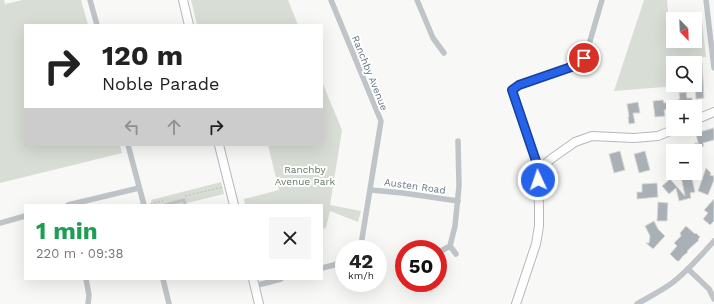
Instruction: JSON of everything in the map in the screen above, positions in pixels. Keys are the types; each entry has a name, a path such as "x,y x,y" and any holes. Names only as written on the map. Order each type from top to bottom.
{"main road":[{"path":"183,0 189,24"},
{"path":"702,117 714,112"},
{"path":"516,304 536,244 539,226 538,180 541,168 551,159 576,142 592,136 634,138 658,136 666,133"},
{"path":"219,146 234,204"},
{"path":"253,283 259,304"}],"street":[{"path":"90,0 97,24"},
{"name":"Ranchby Avenue","path":"331,0 380,121 363,240"},
{"path":"416,0 433,38 444,53"},
{"path":"541,168 537,164 512,90 519,85 577,65 584,58 602,0"},
{"path":"706,0 714,68"},
{"path":"447,248 450,246 455,226 458,201 458,142"},
{"path":"128,146 144,204"},
{"path":"72,204 139,188"},
{"name":"Austen Road","path":"370,190 458,201"},
{"path":"0,223 24,216"},
{"path":"637,304 672,283 714,241"},
{"path":"450,246 456,254"},
{"path":"323,268 335,264"},
{"path":"688,268 709,289 714,299"},
{"path":"86,280 89,295 88,304"},
{"path":"163,280 169,304"},
{"path":"253,283 274,280"}],"lane":[{"path":"164,203 184,200 185,204"}],"path":[{"path":"186,196 229,185"}],"green space":[{"path":"0,0 4,0 5,4 23,0 81,0 88,24 24,24 24,146 120,146 122,153 0,183"},
{"path":"191,0 288,0 298,24 197,24"},
{"path":"644,0 667,0 668,12 666,12 666,48 702,48 702,22 706,57 666,56 666,87 614,91"},
{"name":"Ranchby Avenue Park","path":"323,84 342,130 330,205 361,211 358,222 330,211 326,228 323,229 323,204 245,204 244,199 279,190 268,146 323,146"},
{"path":"221,182 224,194 183,204 152,204 151,200"}],"building":[{"path":"702,62 704,98 696,99 696,92 702,92"},
{"path":"686,92 687,98 692,98 692,100 678,100 680,99 679,93"},
{"path":"663,100 664,103 666,103 666,110 664,110 665,116 655,117 653,101"},
{"path":"638,102 640,113 633,113 635,123 629,124 627,104"},
{"path":"714,128 714,140 703,143 704,146 702,146 702,144 698,144 696,136 702,136 702,131"},
{"path":"620,151 625,170 614,173 609,154"},
{"path":"645,151 650,170 639,173 634,154"},
{"path":"706,168 711,173 710,175 714,176 714,180 708,195 698,191"},
{"path":"671,180 685,196 682,180 692,180 695,192 690,193 691,198 679,201 676,188 669,194 662,186"},
{"path":"657,183 658,197 637,199 637,192 642,192 642,184"},
{"path":"714,199 714,221 710,225 703,219 708,213 704,210"},
{"path":"658,202 668,203 667,221 657,221"},
{"path":"654,221 658,229 665,236 653,249 646,243 649,243 650,236 645,226"},
{"path":"686,226 700,237 698,239 699,240 687,251 688,252 679,261 677,261 670,254 677,246 674,243 681,236 680,233"}],"route":[{"path":"538,180 541,168 537,164 512,90 519,85 577,65 584,58"}]}
